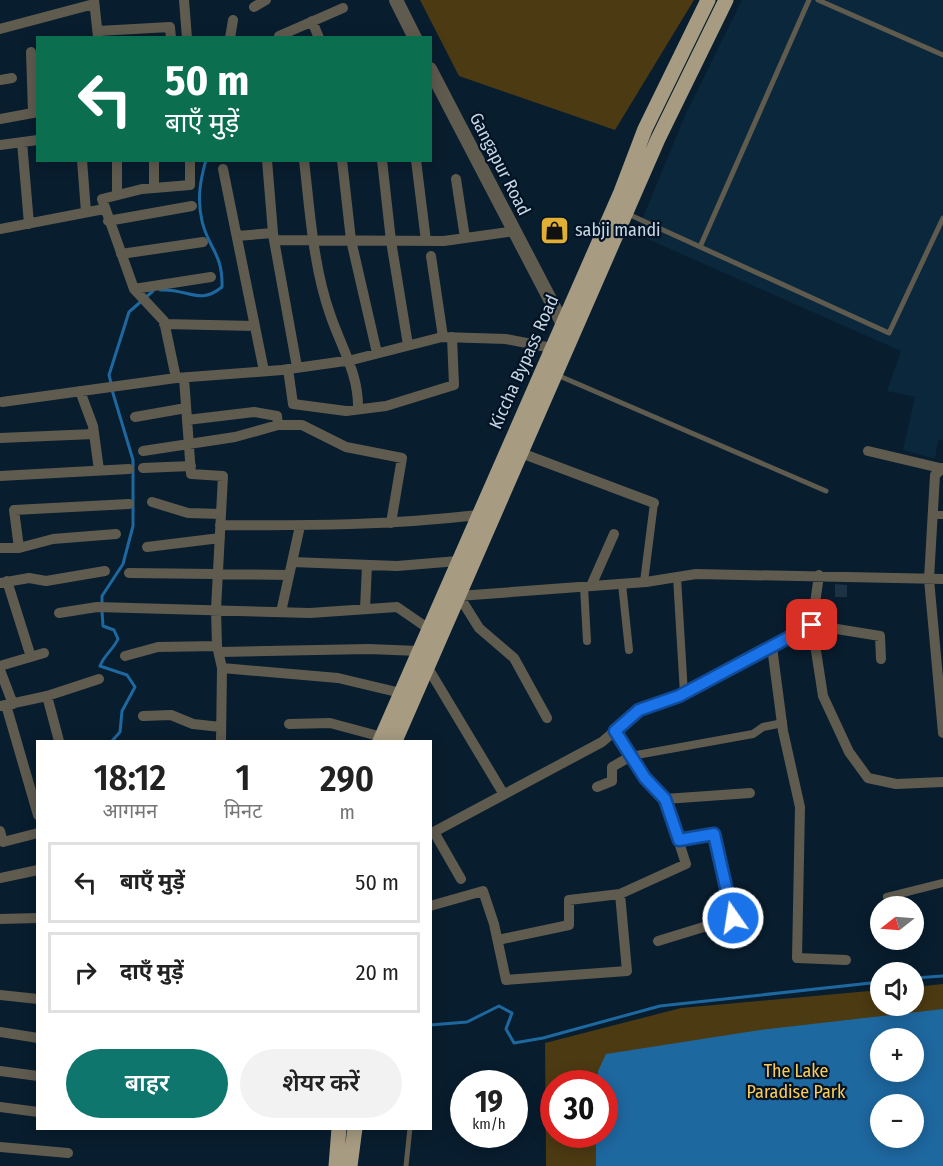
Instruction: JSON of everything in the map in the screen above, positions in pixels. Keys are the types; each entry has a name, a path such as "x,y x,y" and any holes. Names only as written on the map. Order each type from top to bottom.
{"main road":[{"name":"Kiccha Bypass Road","path":"386,740 401,693 429,628 452,593 458,561 484,519 549,371 563,346 562,322 582,298 645,129 708,0"},
{"path":"563,346 582,298 627,213 658,139 726,0"},
{"path":"386,740 428,668 452,593 484,519 521,453 549,371"},
{"path":"336,1166 339,1130"},
{"path":"350,1166 355,1130"}],"street":[{"path":"184,0 187,36"},
{"path":"254,7 266,0"},
{"path":"396,0 414,36"},
{"path":"0,29 94,2 98,34 170,27 171,36"},
{"path":"279,36 343,8"},
{"path":"230,36 233,20"},
{"path":"312,21 318,36"},
{"path":"0,119 35,112 31,52"},
{"name":"Gangapur Road","path":"432,73 562,322 563,346"},
{"path":"0,80 12,78"},
{"path":"0,145 36,140"},
{"path":"22,142 29,224"},
{"path":"82,162 86,212"},
{"path":"117,162 117,195"},
{"path":"154,162 154,188"},
{"path":"190,162 190,185 154,188 102,199 108,221 136,291 164,324 186,408 191,474 223,476 216,609 222,668 221,740"},
{"path":"267,162 274,237 293,368 293,404 346,411 386,406 454,386 448,337 431,256"},
{"path":"304,162 314,240 329,313 350,360 359,389 358,409"},
{"path":"342,162 351,240 377,353"},
{"path":"382,162 391,241 408,345"},
{"path":"416,162 426,241"},
{"path":"223,169 264,371"},
{"path":"456,179 465,238"},
{"path":"108,221 192,206"},
{"path":"0,228 104,209"},
{"path":"237,236 314,240 426,241 515,231"},
{"path":"121,254 203,242"},
{"path":"136,291 211,277"},
{"path":"164,324 255,326"},
{"path":"2,402 180,378 293,368 350,360 448,337 506,339 563,346"},
{"path":"80,391 94,434 99,470"},
{"path":"135,417 186,408"},
{"path":"187,420 254,412 277,417 278,425"},
{"path":"143,451 236,437 278,425 302,425 346,447 402,458 391,523"},
{"path":"0,438 94,434"},
{"path":"868,452 941,468 935,475 938,515 929,579 939,646 943,733"},
{"path":"521,453 654,503 644,582"},
{"path":"142,468 190,466"},
{"path":"0,476 129,469"},
{"path":"152,502 221,520 300,526 484,519"},
{"path":"19,548 14,510 129,504"},
{"path":"281,612 300,526"},
{"path":"0,548 19,548 53,539 116,534"},
{"path":"586,641 587,587 614,534"},
{"path":"147,547 220,538"},
{"path":"292,562 367,565 458,561"},
{"path":"365,609 367,565"},
{"path":"31,657 4,583 29,578 46,581 105,571"},
{"path":"129,573 289,575"},
{"path":"452,593 587,587 696,574 943,579"},
{"path":"819,575 812,625 823,696 849,752 868,778 896,783 943,782"},
{"path":"677,577 684,694"},
{"path":"622,584 629,650"},
{"path":"452,593 479,628 514,658 547,718"},
{"path":"59,613 98,607 281,612 397,607 429,628"},
{"path":"461,879 432,833 602,742 639,710 684,694 812,625 880,636 881,659"},
{"path":"125,656 158,647 419,651"},
{"path":"772,647 783,723 800,807 797,958 846,960"},
{"path":"36,808 6,705 0,668 44,652"},
{"path":"222,668 338,678 401,693"},
{"path":"428,668 503,793"},
{"path":"6,705 47,696 99,679"},
{"path":"47,696 59,740"},
{"path":"144,716 171,715 193,724 221,727"},
{"path":"289,724 330,723 386,740"},
{"path":"597,787 612,781 612,767 631,756 753,734 763,727 783,723"},
{"path":"498,940 570,925 569,900 620,894 686,864 665,799 645,778 615,731"},
{"path":"665,799 750,793"},
{"path":"0,831 3,842 36,834"},
{"path":"658,941 733,918 714,834 679,840"},
{"path":"0,878 36,870"},
{"path":"891,896 943,883"},
{"path":"432,905 483,891 498,940 506,980 627,971 620,894"},
{"path":"0,919 36,918"},
{"path":"0,995 36,999"},
{"path":"0,1032 36,1038"},
{"path":"0,1071 36,1076"},
{"path":"0,1107 36,1112"},
{"path":"0,1147 68,1153"}],"lane":[{"path":"700,247 809,0"},
{"path":"818,0 943,55"},
{"path":"627,213 890,333 943,218"},
{"path":"549,371 826,491"},
{"path":"406,1166 410,1130"}],"shaded area":[{"path":"742,0 943,0 943,440 938,440 935,459 903,450 915,397 887,391 901,351 636,234 686,113"}],"green space":[{"path":"420,0 694,0 615,130 459,76"},
{"name":"The Lake Paradise Park","path":"943,984 943,1166 546,1166 546,1148 618,1148 618,1070 545,1070 545,1043 681,1008 870,991 870,1016 924,1016 924,986"}],"water":[{"name":"The Lake Paradise Park","path":"943,1009 943,1166 596,1166 596,1148 618,1148 618,1070 598,1070 606,1054 760,1030 882,1016 924,1016 924,1011"}],"building":[{"path":"835,584 847,585 847,597 835,597"}],"waterway":[{"path":"160,290 200,296 214,293 222,287 218,258 200,213 200,190 205,162"},
{"path":"111,383 109,375 129,312 153,291"},
{"path":"102,604 102,596 123,564 133,526 133,460 112,390"},
{"path":"102,611 103,626 114,630 118,639 100,666 127,675 135,687 122,711 120,732 113,740"},
{"path":"924,977 943,976"},
{"path":"432,1025 467,1022 499,1006 512,1013 506,1029 514,1043 543,1038 660,1006 870,983"}],"place":[{"name":"sabji mandi","path":"554,230"}],"route":[{"path":"733,918 714,834 679,840 665,799 645,778 615,731 639,710 679,696 812,625"}]}
